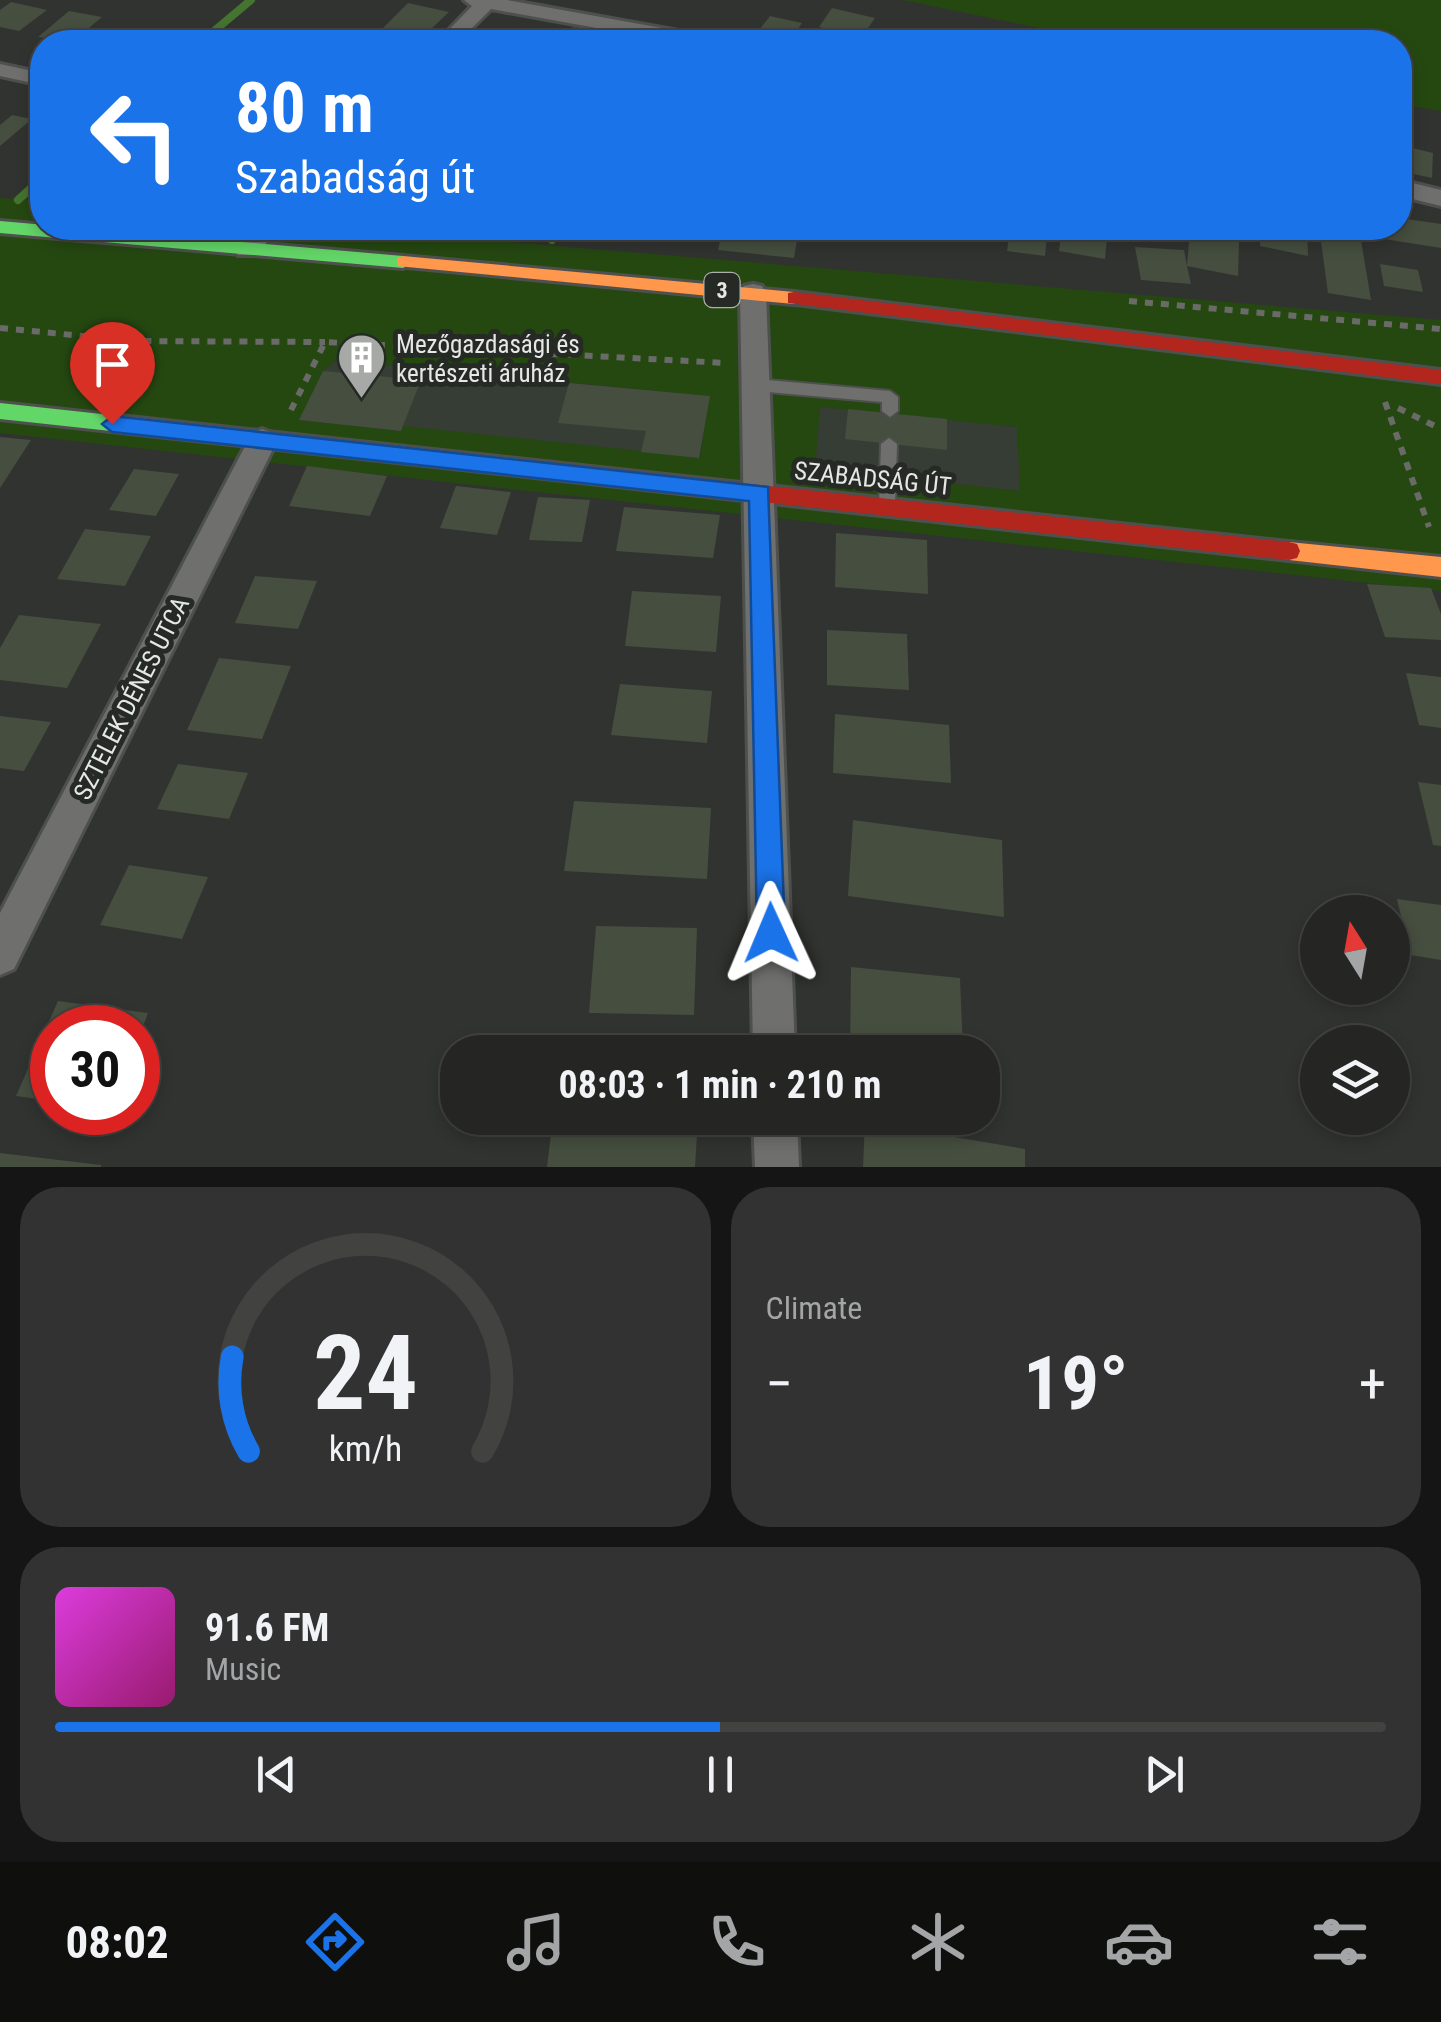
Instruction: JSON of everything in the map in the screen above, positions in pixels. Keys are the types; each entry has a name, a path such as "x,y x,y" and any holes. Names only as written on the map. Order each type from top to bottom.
{"main road":[{"name":"3","path":"0,227 30,230"},
{"name":"3","path":"145,240 753,293 1441,377"},
{"name":"SZABADSÁG ÚT","path":"0,411 887,507 1438,555"}],"street":[{"path":"457,30 480,1 640,30"},
{"path":"0,70 30,76"},
{"path":"1412,191 1441,198"},
{"path":"246,249 255,240"},
{"path":"753,293 774,1035"},
{"name":"SZTELEK DÉNES UTCA","path":"0,955 268,442"},
{"path":"776,1135 777,1167"}],"lane":[{"path":"755,375 890,397 890,410"},
{"path":"887,507 889,444"}],"path":[{"path":"1375,366 1366,323 1441,329"},
{"path":"0,328 135,341 325,342 755,375"},
{"path":"268,442 325,342"},
{"path":"1438,555 1384,400 1441,430"}],"shaded area":[{"path":"337,360 710,396 699,458 299,420 323,371"},
{"path":"820,406 1018,427 1020,491 814,470"}],"green space":[{"path":"903,0 1441,0 1441,111 1412,106 1412,30 1049,30"},
{"path":"30,183 30,196 26,200 30,200 30,240 485,240 1441,320 1441,591 0,433 0,198 12,199","holes":["337,360 709,396 700,457 403,426 400,431 300,420 323,371","820,407 1017,427 1020,491 815,469"]}],"building":[{"path":"11,2 47,10 19,31 0,27 0,10"},
{"path":"408,3 449,12 430,30 381,30"},
{"path":"832,8 875,18 867,30 819,27"},
{"path":"69,11 102,17 86,30 46,30"},
{"path":"770,16 802,23 797,30 759,30"},
{"path":"12,115 30,119 0,146 0,125"},
{"path":"1412,148 1433,153 1432,178 1412,174"},
{"path":"1412,220 1441,224 1441,248 1390,240 1412,240"},
{"path":"720,240 797,240 794,258 718,250"},
{"path":"1008,240 1047,240 1045,256 1007,251"},
{"path":"1060,240 1107,240 1105,259 1059,251"},
{"path":"1189,240 1239,241 1238,276 1187,266"},
{"path":"1260,240 1307,240 1308,256 1260,246"},
{"path":"1321,240 1361,240 1371,300 1328,293"},
{"path":"1135,247 1184,250 1191,284 1141,280"},
{"path":"1380,264 1418,270 1423,292 1384,286"},
{"name":"Mezőgazdasági és kertészeti áruház","path":"323,371 421,380 401,431 299,420"},
{"path":"569,383 710,396 699,458 641,452 646,431 558,423"},
{"path":"848,409 947,419 947,450 845,439"},
{"path":"0,437 31,440 0,488"},
{"path":"307,466 387,476 370,516 289,506"},
{"path":"134,469 179,474 156,516 109,510"},
{"path":"456,486 511,492 497,535 440,528"},
{"path":"538,497 590,500 582,542 529,540"},
{"path":"624,507 720,515 713,558 616,551"},
{"path":"85,529 151,536 125,586 57,579"},
{"path":"836,533 927,540 928,594 835,587"},
{"path":"255,576 317,581 298,629 235,623"},
{"path":"1367,584 1431,588 1441,614 1441,640 1385,637"},
{"path":"632,591 721,596 716,652 625,646"},
{"path":"19,615 101,624 67,688 0,680 0,648"},
{"path":"827,630 907,634 909,690 827,685"},
{"path":"219,658 291,666 262,739 187,730"},
{"path":"1406,673 1441,677 1441,728 1419,725"},
{"path":"620,684 712,691 707,743 611,735"},
{"path":"835,714 949,725 951,783 833,773"},
{"path":"0,716 51,722 24,771 0,768"},
{"path":"178,764 248,773 229,819 157,809"},
{"path":"1418,782 1441,785 1441,846 1433,845"},
{"path":"574,801 711,808 707,879 564,871"},
{"path":"853,820 1002,840 1004,917 848,896"},
{"path":"129,865 208,877 182,939 100,925"},
{"path":"1410,901 1441,905 1441,960 1410,955"},
{"path":"596,926 697,928 694,1015 589,1013"},
{"path":"851,967 960,978 962,1035 850,1035"},
{"path":"58,1001 88,1005 56,1005"},
{"path":"30,1064 30,1098 16,1096"},
{"path":"551,1135 697,1135 695,1167 547,1167"},
{"path":"864,1135 942,1135 1025,1149 1025,1167 863,1167"},
{"path":"0,1153 101,1165 101,1167 0,1167"}],"waterway":[{"path":"215,30 251,0"},
{"path":"18,200 30,189"}],"traffic: fast":[{"path":"0,227 30,230"},
{"path":"150,240 403,262"},
{"path":"0,411 526,468"}],"traffic: slow":[{"path":"403,262 794,298"},
{"path":"1289,551 1441,567"}],"traffic: jam":[{"path":"794,298 1441,377"},
{"path":"526,468 1289,551"}],"place":[{"name":"Mezőgazdasági és kertészeti áruház","path":"361,400"}],"route":[{"path":"112,424 760,493 771,933"}]}
